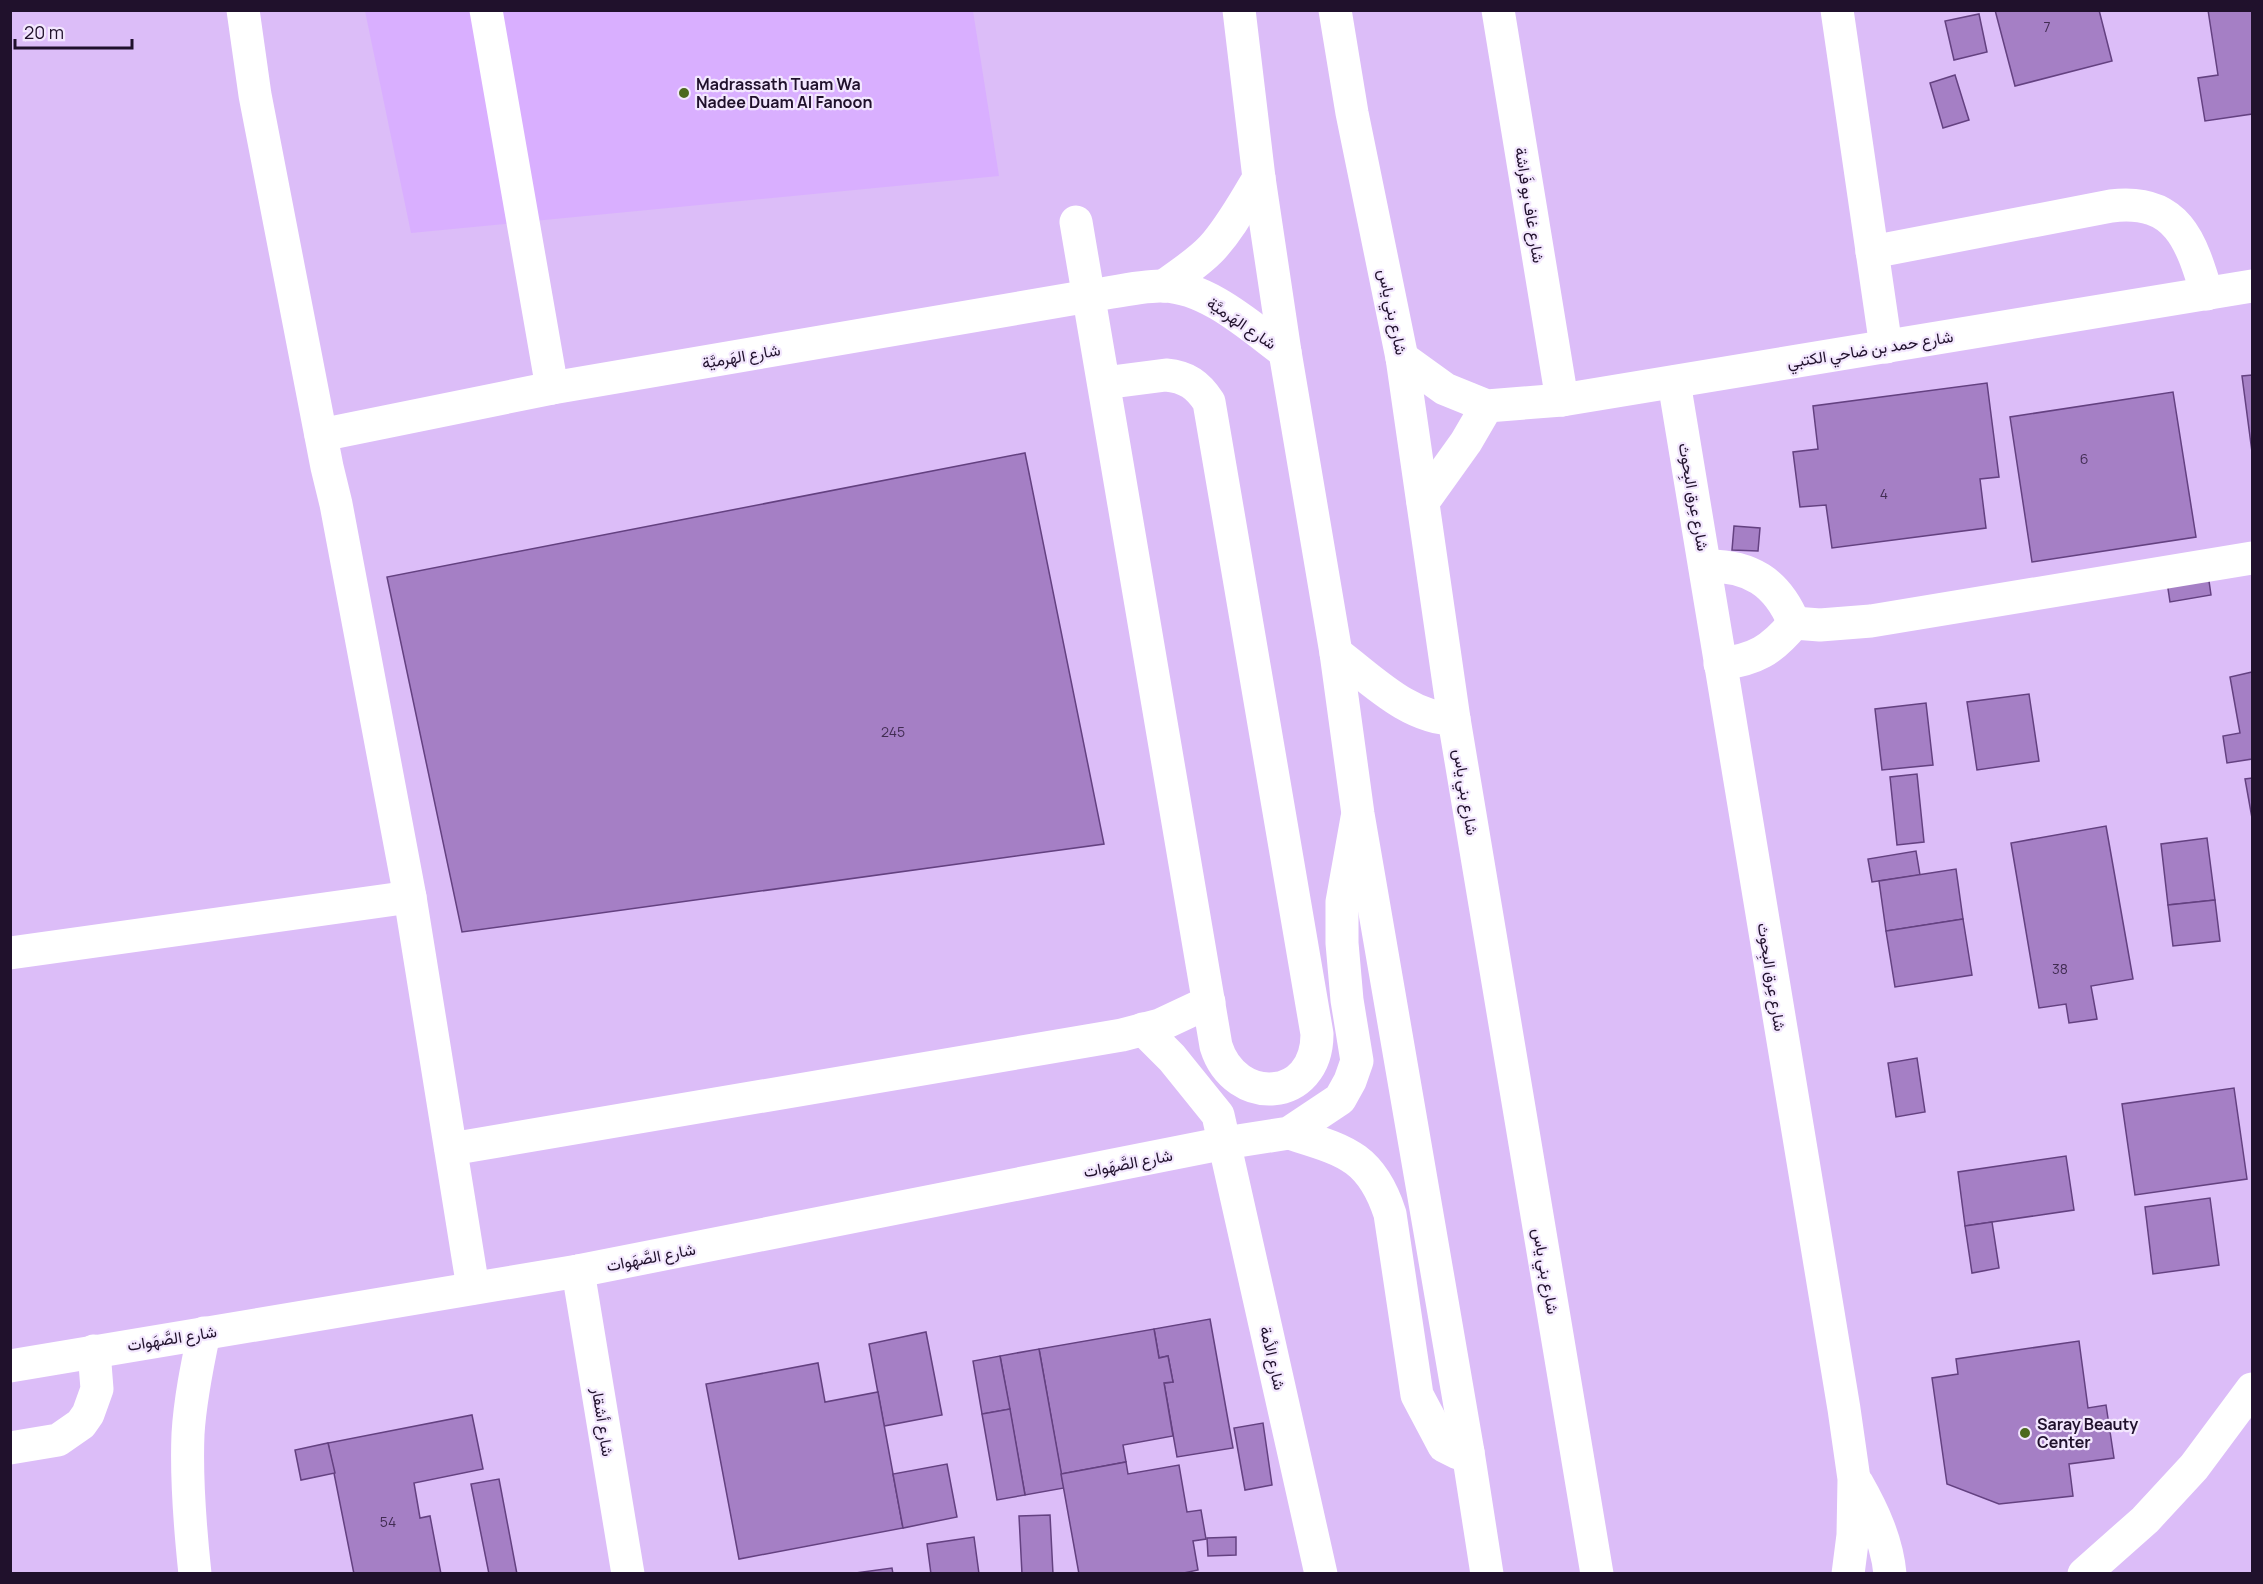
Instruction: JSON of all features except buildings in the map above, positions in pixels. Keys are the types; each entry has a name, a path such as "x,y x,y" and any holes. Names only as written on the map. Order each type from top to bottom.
{"street":[{"path":"243,10 255,95 336,504 410,897 473,1288"},
{"path":"486,10 552,388"},
{"path":"1239,10 1259,178 1285,352 1336,653 1358,814 1487,1574"},
{"name":"شارع بني ياس","path":"1335,10 1352,113 1402,358 1454,719 1597,1574"},
{"name":"شارع غاف بو فَراشة","path":"1498,10 1562,400"},
{"path":"1837,10 1886,347"},
{"name":"شارع الهَرميَّة","path":"1164,286 1211,249 1229,226 1259,178"},
{"path":"1872,252 2126,204 2155,210 2168,218 2183,233 2194,252 2207,294"},
{"path":"1076,222 1216,1046 1229,1072 1241,1082 1257,1088 1287,1086 1307,1071 1314,1060 1317,1034 1209,402 1195,385 1177,376 1166,375 1104,383"},
{"name":"شارع الهَرميَّة","path":"321,435 552,388 1089,296 1164,286 1197,293 1217,303 1285,352"},
{"name":"شارع حمد بن ضاحي الكتبي","path":"1402,358 1445,389 1486,406 1562,400 2253,286"},
{"name":"شارع عِرق البِحوث","path":"1674,382 1844,1409 1854,1479 1853,1535 1848,1574"},
{"path":"1423,502 1467,442 1486,406"},
{"path":"1794,623 1820,625 1871,621 2253,558"},
{"path":"1705,566 1733,568 1760,578 1787,606 1794,623"},
{"path":"1720,664 1742,662 1762,653 1780,640 1794,623"},
{"path":"1336,653 1409,708 1438,719 1454,719"},
{"name":"شارع الصَّهَوات","path":"10,1366 578,1271 1225,1143 1288,1133 1340,1099 1357,1061 1347,1000 1342,943 1342,902 1358,814"},
{"path":"10,953 410,897"},
{"path":"451,1149 1110,1037 1160,1025 1209,1002"},
{"name":"شارع الأمة","path":"1143,1029 1172,1058 1218,1115 1321,1574"},
{"name":"شارع الصَّهَوات","path":"1288,1133 1333,1147 1353,1157 1371,1173 1383,1192 1390,1214 1417,1395 1444,1446 1458,1454 1468,1452"},
{"name":"شارع أشقار","path":"578,1271 628,1574"},
{"path":"195,1574 189,1492 188,1433 204,1333"},
{"path":"10,1448 58,1440 81,1424 88,1414 97,1389 94,1352"},
{"path":"2084,1574 2145,1520 2187,1475 2253,1389"},
{"path":"1854,1479 1870,1505 1881,1533 1890,1574"}],"shaded area":[{"name":"Madrassath Tuam Wa Nadee Duam Al Fanoon","path":"365,11 973,11 999,176 411,233"}],"place":[{"name":"Madrassath Tuam Wa Nadee Duam Al Fanoon","path":"684,93"},
{"name":"Saray Beauty Center","path":"2025,1433"}]}
